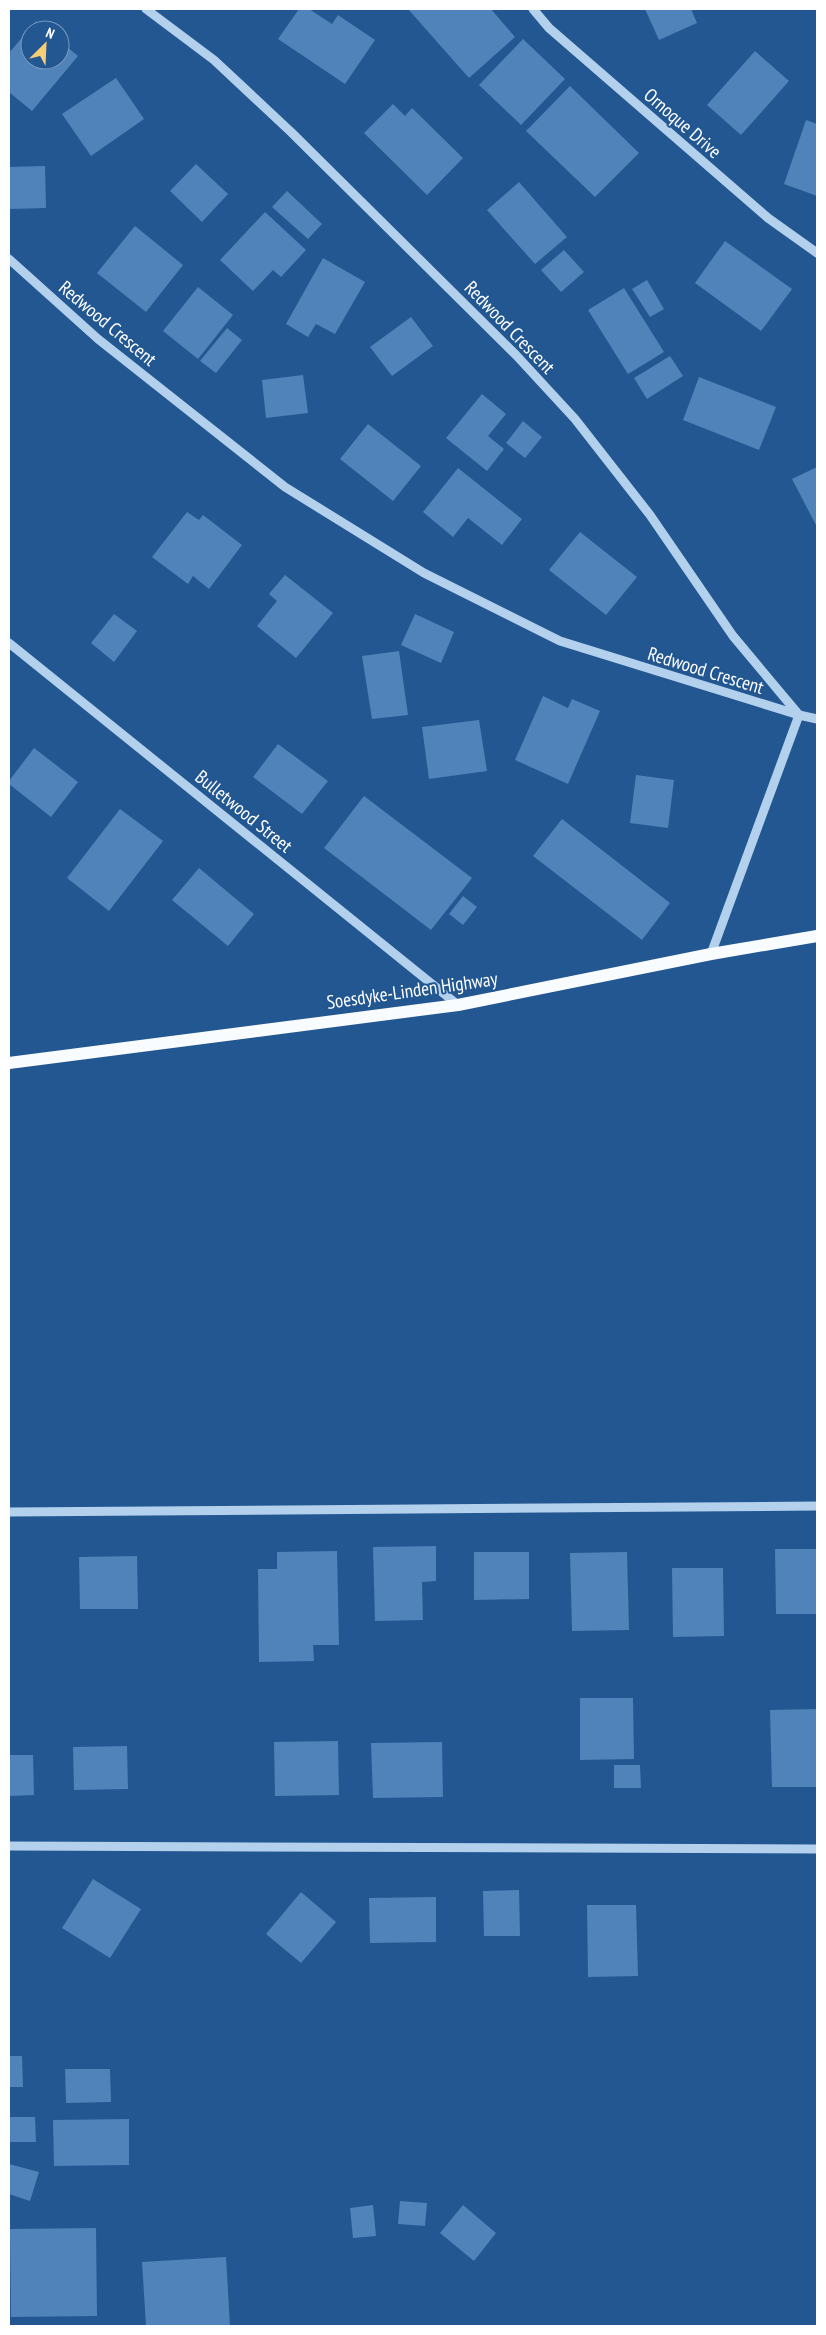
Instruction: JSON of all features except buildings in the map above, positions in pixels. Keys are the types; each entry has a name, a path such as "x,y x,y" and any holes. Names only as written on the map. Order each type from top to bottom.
{"main road":[{"name":"Soesdyke-Linden Highway","path":"9,1063 458,1005 711,954 817,936"}],"street":[{"name":"Redwood Crescent","path":"146,9 214,60 291,132 516,355 555,397 575,419 650,515 733,636 799,715"},
{"name":"Ornoque Drive","path":"534,9 548,28 768,218 817,253"},
{"name":"Redwood Crescent","path":"9,258 98,339 285,487 424,573 560,641 817,719"},
{"name":"Bulletwood Street","path":"9,643 458,1005"},
{"path":"711,954 799,715"},
{"path":"9,1512 817,1506"},
{"path":"9,1846 817,1849"}]}
